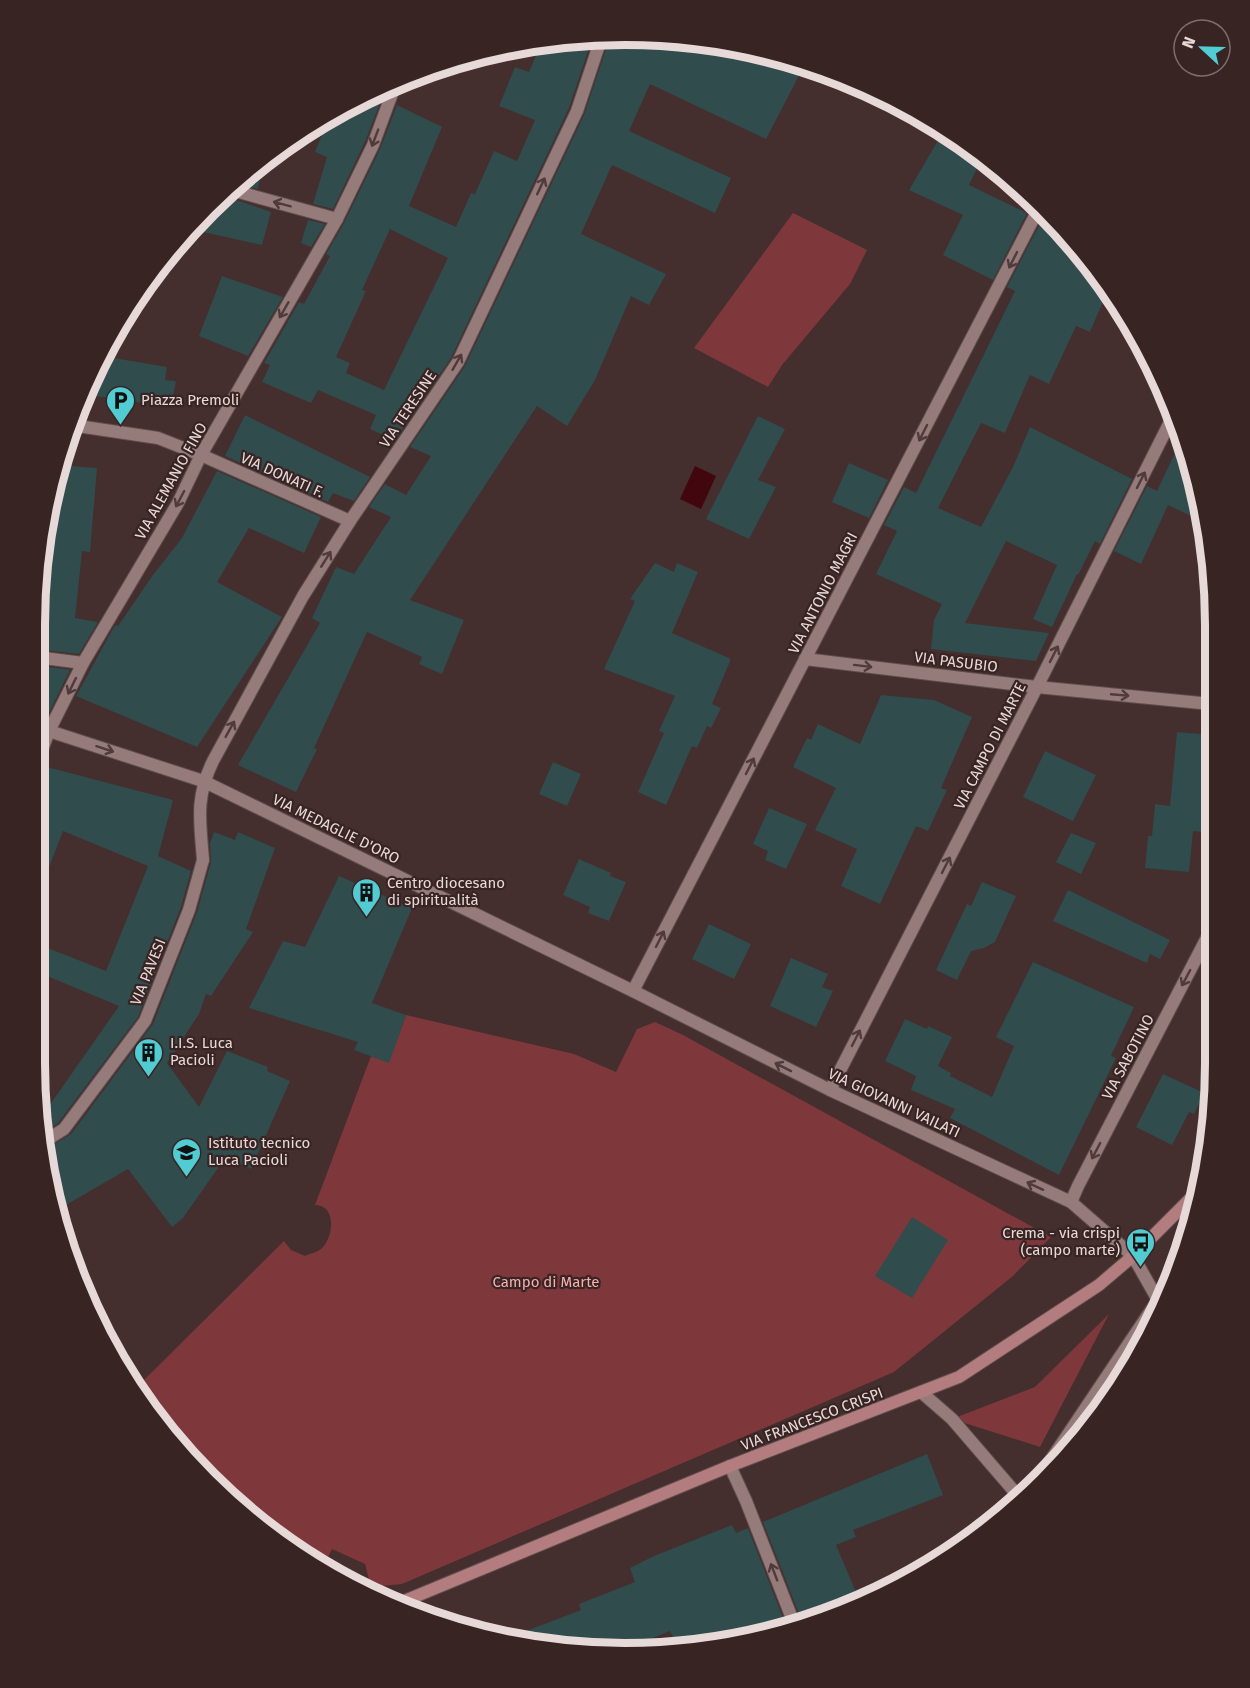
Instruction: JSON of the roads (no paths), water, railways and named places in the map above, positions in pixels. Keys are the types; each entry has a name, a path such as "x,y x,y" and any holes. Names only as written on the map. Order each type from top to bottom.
{"street":[{"name":"VIA TERESINE","path":"203,781 303,596 350,521 458,362 577,111 598,46"},
{"name":"VIA ALEMANIO FINO","path":"45,744 83,663 178,503 201,455 337,219 372,145 392,94"},
{"path":"240,192 337,219"},
{"name":"VIA ANTONIO MAGRI","path":"633,991 1036,216"},
{"name":"VIA CAMPO DI MARTE","path":"830,1090 1169,424"},
{"path":"81,426 158,438 201,455"},
{"name":"VIA DONATI F.","path":"201,455 350,521"},
{"path":"45,658 83,663"},
{"name":"VIA PASUBIO","path":"805,659 1037,687 1205,703"},
{"name":"VIA MEDAGLIE D'ORO","path":"50,731 203,781 633,991"},
{"name":"VIA PAVESI","path":"50,1138 64,1129 145,1021 189,910 203,860 199,804 203,781"},
{"name":"VIA SABOTINO","path":"1071,1202 1205,941"},
{"name":"VIA GIOVANNI VAILATI","path":"633,991 830,1090 1071,1202 1133,1256 1156,1296"},
{"name":"VIA FRANCESCO CRISPI","path":"406,1600 730,1467 959,1377 1099,1285 1133,1256 1188,1200"},
{"name":"VIA GIOVANNI VAILATI","path":"1060,1446 1146,1318"},
{"path":"921,1392 952,1419 1015,1492"},
{"path":"730,1467 746,1501 792,1618"}],"place":[{"name":"Piazza Premoli","path":"120,426"},
{"name":"Centro diocesano di spiritualità","path":"366,918"},
{"name":"I.I.S. Luca Pacioli","path":"149,1078"},
{"name":"Istituto tecnico Luca Pacioli","path":"187,1178"},
{"name":"Crema - via crispi (campo marte)","path":"1141,1268"}],"park label":[{"name":"Campo di Marte","path":"546,1282"}]}
